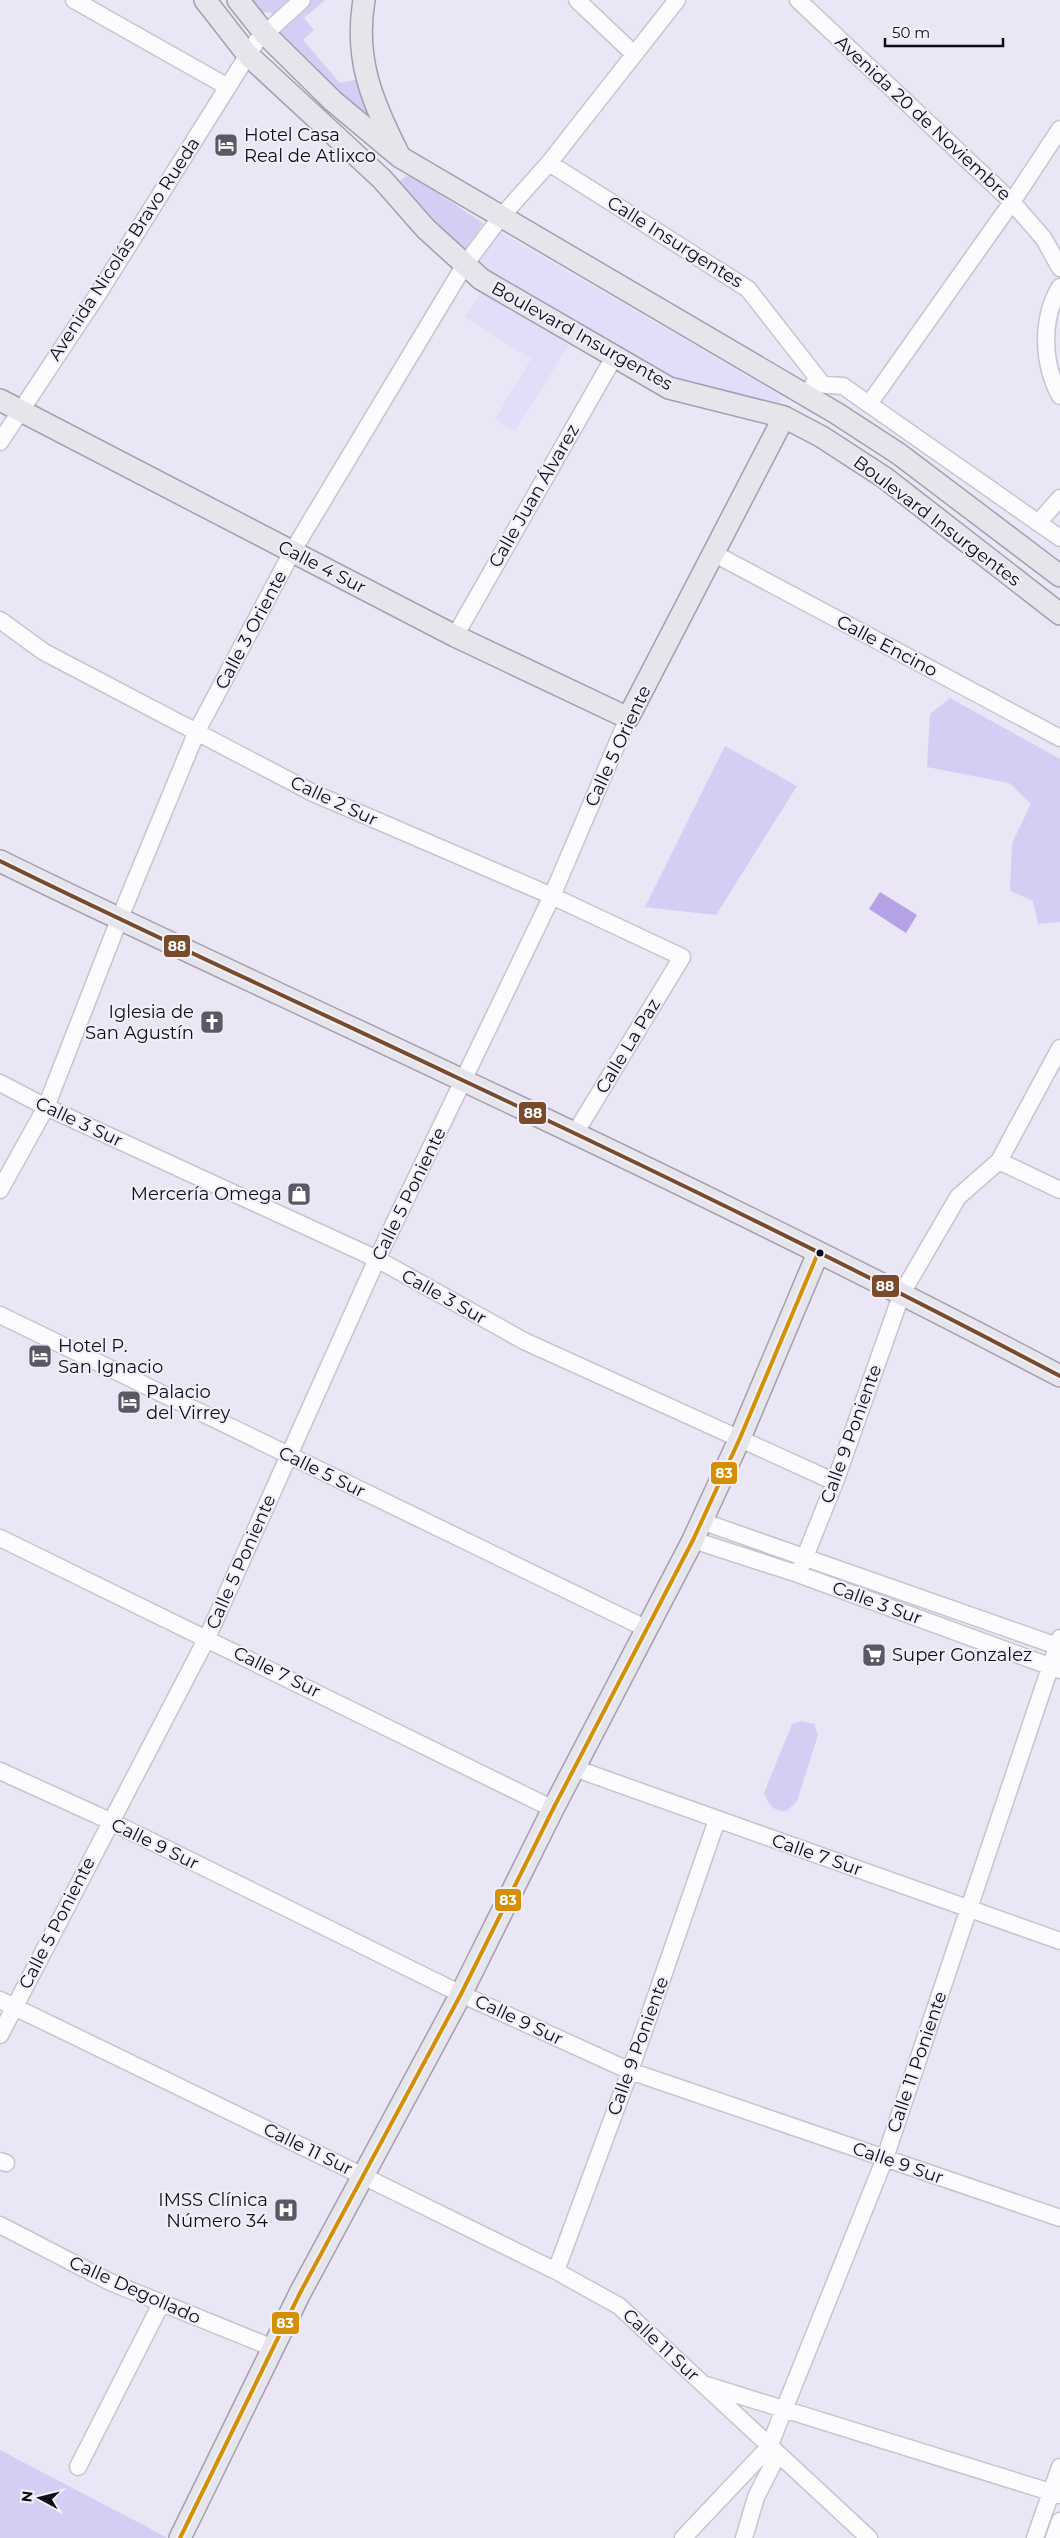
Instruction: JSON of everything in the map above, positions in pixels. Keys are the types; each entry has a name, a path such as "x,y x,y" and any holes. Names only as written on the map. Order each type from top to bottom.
{"main road":[{"name":"Boulevard Insurgentes","path":"205,0 248,55 382,179 426,229 464,266 481,279 669,388 784,417 822,437 884,478 1060,614"},
{"name":"Boulevard Insurgentes","path":"238,0 265,34 333,100 400,157 496,223 784,380 899,454 1060,576"},
{"path":"364,0 361,37 366,79 381,119 400,157"},
{"name":"Calle 4 Sur","path":"0,400 455,636 628,718"},
{"name":"Calle 5 Oriente","path":"628,718 715,554 784,417"},
{"path":"0,861 119,920 463,1080 902,1293 1060,1376"},
{"path":"180,2538 300,2293 461,1994 645,1628 697,1531 740,1438 818,1253"}],"street":[{"path":"74,0 228,87"},
{"name":"Avenida Nicolás Bravo Rueda","path":"0,442 98,294 248,55 265,34 302,0"},
{"path":"577,0 634,54"},
{"name":"Calle 3 Oriente","path":"0,1190 46,1108 119,920 197,732 292,552 464,266 496,223 549,163 677,0"},
{"name":"Avenida 20 de Noviembre","path":"798,0 1052,242 1060,268"},
{"path":"869,404 1012,202 1060,129"},
{"name":"Calle Insurgentes","path":"549,163 748,288 823,385"},
{"path":"1060,286 1053,299 1046,327 1049,361 1060,396"},
{"name":"Calle Juan Álvarez","path":"455,636 614,357"},
{"name":"Boulevard Insurgentes","path":"784,380 843,386 894,424 1060,538"},
{"path":"1038,522 1060,498"},
{"name":"Calle Encino","path":"715,554 1060,738"},
{"name":"Calle 2 Sur","path":"0,620 44,652 313,793 552,896 682,957"},
{"name":"Calle 5 Oriente","path":"463,1080 552,896 628,718"},
{"name":"Calle La Paz","path":"574,1134 682,957"},
{"path":"1060,1048 999,1161 1060,1190"},
{"name":"Calle 5 Poniente","path":"0,2035 7,2003 110,1822 207,1638 377,1260 463,1080"},
{"name":"Calle 3 Sur","path":"0,1084 46,1108 377,1260 524,1341 835,1482"},
{"name":"Calle 9 Poniente","path":"798,1574 835,1482 902,1293 958,1197 999,1161"},
{"name":"Calle 5 Sur","path":"0,1315 645,1628"},
{"name":"Calle 3 Sur","path":"697,1531 804,1557 1059,1644"},
{"name":"Calle 3 Sur","path":"697,1531 798,1574 1056,1669"},
{"name":"Calle 7 Sur","path":"0,1538 553,1809"},
{"name":"Calle 11 Poniente","path":"683,2538 774,2451 784,2408 885,2158 969,1908 1056,1669 1059,1644"},
{"name":"Calle 7 Sur","path":"574,1768 1060,1941"},
{"name":"Calle 9 Sur","path":"0,1771 110,1822 461,1994 630,2071 1060,2218"},
{"name":"Calle 9 Poniente","path":"556,2272 630,2071 717,1820"},
{"name":"Calle 11 Sur","path":"7,2003 363,2176 556,2272 619,2306 869,2538"},
{"name":"Calle Degollado","path":"0,2225 110,2282 273,2348"},
{"path":"78,2467 161,2304"},
{"name":"Calle 11 Sur","path":"703,2384 1056,2493"},
{"path":"744,2538 756,2497 774,2451"},
{"path":"1035,2538 1056,2493 1060,2466"},
{"path":"1054,2538 1060,2521"}],"shaded area":[{"path":"251,0 325,0 304,18 314,30 303,40 340,83 356,80 370,106 371,116 362,115 278,32 280,24 270,12 261,13"},
{"path":"406,176 412,176 483,223 466,250 460,249 401,188 399,182"},
{"path":"500,232 780,395 782,399 777,408 671,380 478,265"},
{"path":"482,290 569,345 515,431 495,419 531,359 465,317"},
{"path":"950,698 1060,759 1060,922 1038,924 1033,901 1010,891 1012,843 1031,804 1009,783 927,767 930,714"},
{"path":"725,746 797,786 716,915 645,907"},
{"path":"880,892 917,915 906,933 869,909"},
{"path":"801,1721 814,1724 818,1735 797,1801 787,1811 778,1810 770,1804 764,1793 792,1724"},
{"path":"0,2450 168,2538 0,2538"}],"transit line":[{"name":"88","path":"0,861 687,1187 912,1299 1060,1376"},
{"name":"83","path":"180,2538 300,2293 461,1994 553,1809 693,1540 740,1438 818,1253"}],"place":[{"name":"Hotel Casa Real de Atlixco","path":"226,145"},
{"name":"Iglesia de San Agustín","path":"212,1022"},
{"name":"Mercería Omega","path":"299,1194"},
{"name":"Hotel P. San Ignacio","path":"40,1356"},
{"name":"Palacio del Virrey","path":"129,1402"},
{"name":"Super Gonzalez","path":"874,1655"},
{"name":"IMSS Clínica Número 34","path":"286,2210"}]}
